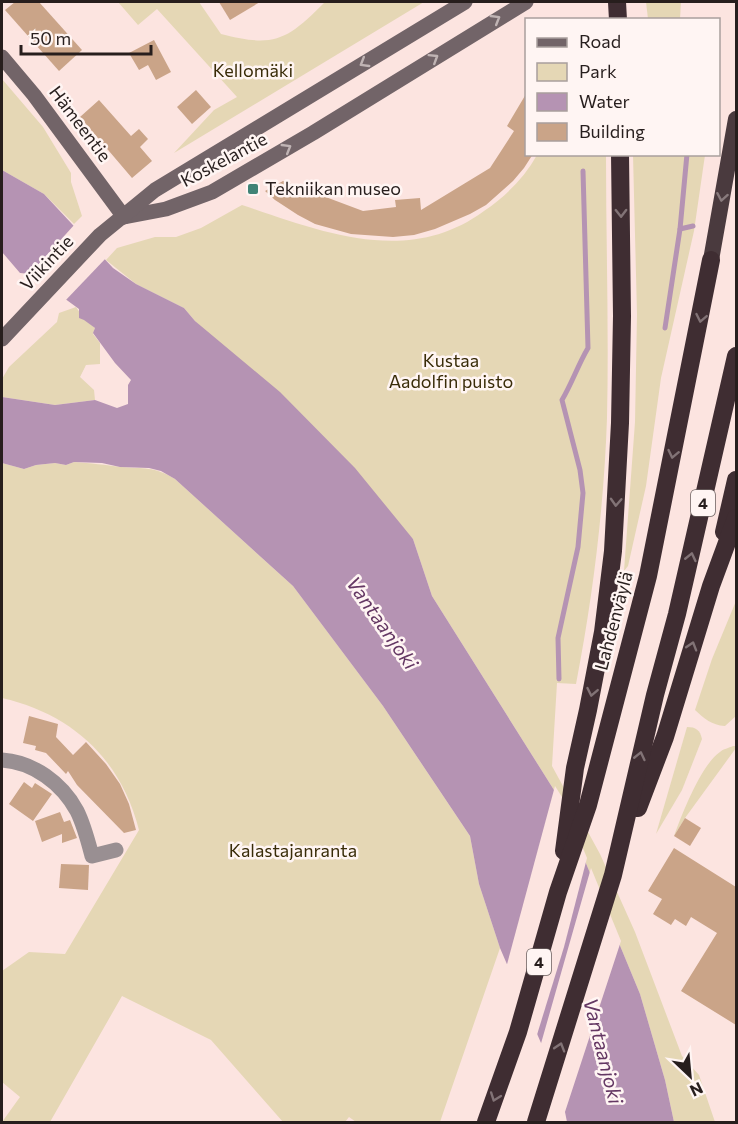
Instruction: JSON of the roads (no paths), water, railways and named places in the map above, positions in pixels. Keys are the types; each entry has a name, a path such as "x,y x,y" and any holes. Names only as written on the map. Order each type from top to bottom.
{"highway":[{"path":"617,2 618,18"},
{"name":"Lahdenväylä","path":"486,1122 518,1032 558,892 588,805 648,576 711,260 736,119"},
{"path":"558,892 575,768 603,632 613,551 620,423 622,328 620,156"},
{"name":"4","path":"536,1122 613,875 655,695 680,603 736,356"},
{"path":"711,586 736,480"},
{"path":"613,875 665,737 711,586 736,518"}],"main road":[{"name":"Koskelantie","path":"124,217 154,190 465,2"},
{"name":"Koskelantie","path":"124,217 166,209 212,192 313,133 526,2"},
{"name":"Hämeentie","path":"2,57 34,95 124,217"},
{"name":"Viikintie","path":"2,339 93,243 124,217"}],"street":[{"path":"2,760 27,765 54,781 77,811 92,856 116,850"}],"water":[{"name":"Vantaanjoki","path":"2,170 44,194 113,268 136,284 184,308 195,321 280,392 355,468 413,539 432,596 559,798 640,994 665,1080 674,1122 567,1122 560,1087 500,948 479,884 470,836 383,706 293,586 175,479 161,471 102,463 74,462 66,465 55,463 24,469 2,463 2,397 55,405 95,400 117,408 128,404 128,385 131,380 93,333 95,328 79,318 79,309 31,274 20,273 2,252"}],"waterway":[{"path":"687,156 680,229 693,226"},
{"path":"559,679 558,638 578,547 583,493 580,470 562,400 588,348 583,171"},
{"path":"665,328 680,229"}],"place":[{"name":"Tekniikan museo","path":"253,189"}],"park label":[{"name":"Kellomäki","path":"253,71"},
{"name":"Kustaa Aadolfin puisto","path":"451,371"},
{"name":"Kalastajanranta","path":"293,851"}]}
